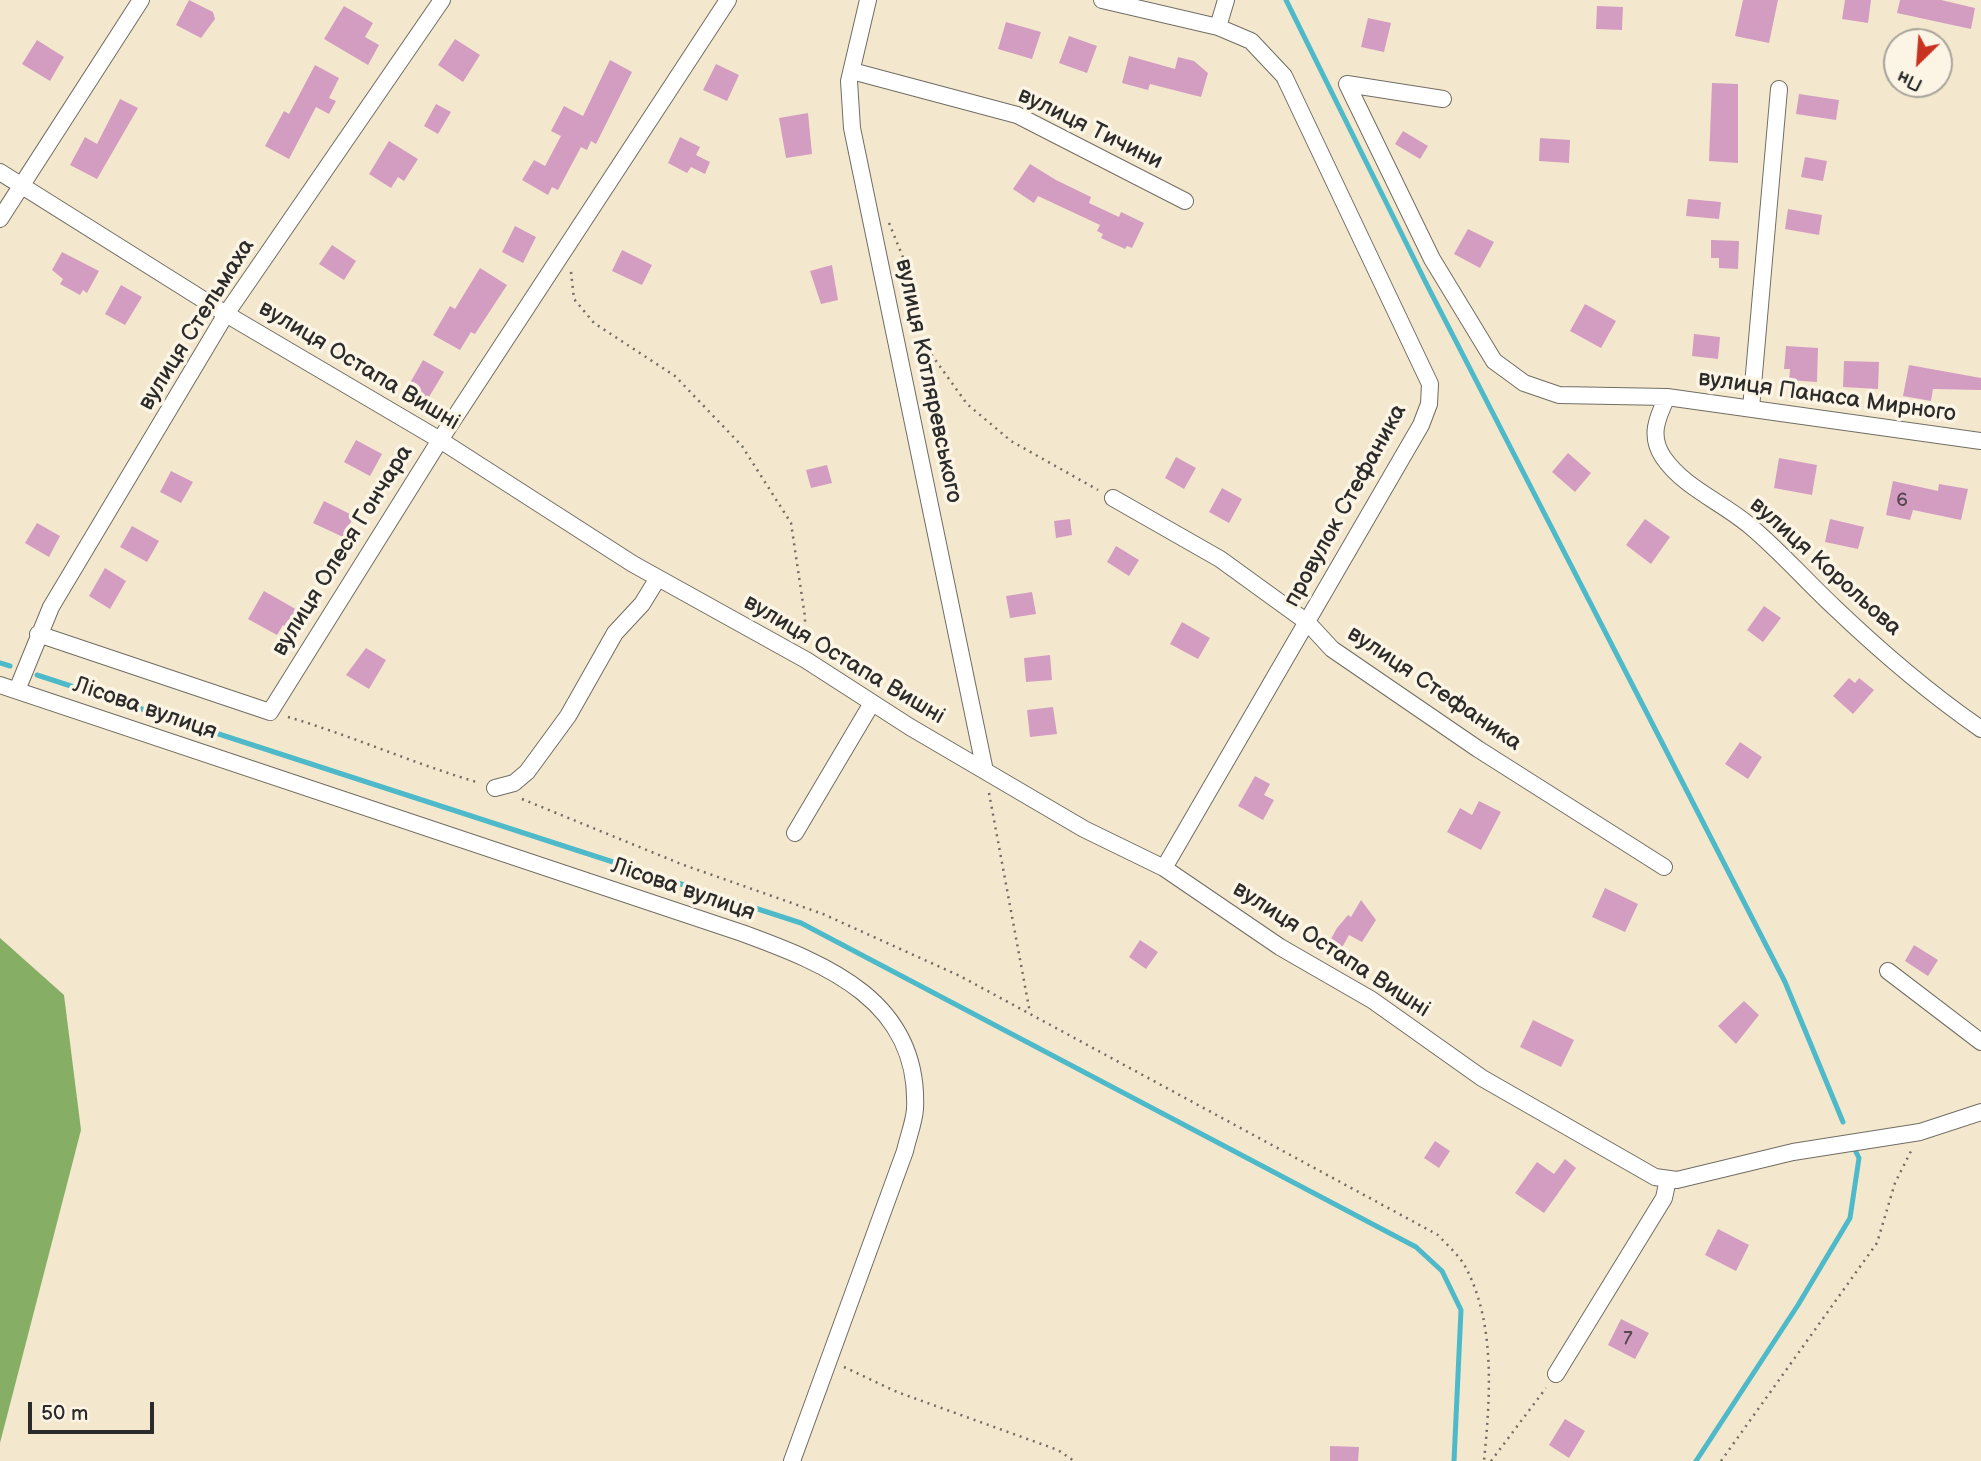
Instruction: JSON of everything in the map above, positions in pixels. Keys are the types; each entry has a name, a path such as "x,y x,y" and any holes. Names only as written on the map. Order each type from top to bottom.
{"street":[{"path":"0,219 141,0"},
{"name":"вулиця Стельмаха","path":"17,690 51,607 226,314 442,0"},
{"name":"вулиця Олеся Гончара","path":"270,712 440,440 728,0"},
{"name":"вулиця Котляревського","path":"868,0 849,81 852,128 985,771"},
{"name":"провулок Стефаника","path":"1102,0 1218,27 1251,41 1284,76 1430,384 1429,404 1420,425 1164,868"},
{"path":"1218,27 1226,0"},
{"name":"вулиця Тичини","path":"852,71 1017,115 1185,201"},
{"path":"1443,99 1347,84 1432,259 1494,361 1524,383 1559,395 1667,397"},
{"path":"1751,408 1779,89"},
{"name":"вулиця Остапа Вишні","path":"0,172 226,314 440,440 658,578 806,660 1084,829 1164,868 1280,947 1372,1000 1482,1078 1655,1177 1668,1179"},
{"name":"вулиця Панаса Мирного","path":"1667,397 1981,441"},
{"name":"вулиця Корольова","path":"1667,397 1656,422 1655,440 1662,457 1677,473 1749,525 1836,610 1953,710 1981,729"},
{"name":"вулиця Стефаника","path":"1113,498 1220,559 1307,622 1332,649 1664,867"},
{"path":"495,788 514,783 527,772 568,716 615,633 642,604 658,578"},
{"path":"38,634 270,712"},
{"name":"Лісова вулиця","path":"0,685 753,937 830,968 862,990 889,1020 907,1047 914,1078 915,1111 905,1151 792,1461"},
{"path":"795,833 872,702"},
{"path":"1888,971 1981,1042"},
{"path":"1556,1374 1664,1198 1668,1179 1677,1180 1793,1152 1920,1132 1981,1112"}],"path":[{"path":"886,215 911,277 921,340 967,404 1011,441 1113,498"},
{"path":"570,265 574,299 594,323 675,376 742,446 791,523 805,617 806,660"},
{"path":"270,712 341,732 425,768 495,788"},
{"path":"985,771 1030,1013"},
{"path":"520,798 681,864 822,914 960,976 1438,1235 1465,1266 1481,1305 1490,1397 1484,1461"},
{"path":"1721,1461 1877,1243 1895,1183 1920,1132"},
{"path":"829,1360 897,1392 1058,1450 1074,1461"},
{"path":"1491,1461 1556,1374"}],"green space":[{"path":"0,938 64,995 81,1130 0,1443"}],"building":[{"path":"189,0 213,12 215,19 201,38 176,25"},
{"path":"1743,0 1778,0 1769,43 1735,36"},
{"path":"1845,0 1871,0 1868,23 1842,19"},
{"path":"1900,0 1941,0 1975,8 1971,29 1897,13"},
{"path":"344,6 373,23 365,37 379,45 368,65 324,39"},
{"path":"1597,6 1623,7 1622,30 1596,29"},
{"path":"1368,18 1391,23 1384,52 1361,47"},
{"path":"1006,22 1041,32 1032,59 998,49"},
{"path":"1069,36 1097,46 1087,73 1059,63"},
{"path":"455,39 480,55 463,82 438,65"},
{"path":"37,40 64,57 50,81 22,64"},
{"path":"1129,56 1175,69 1178,57 1194,61 1208,73 1201,97 1150,84 1148,90 1122,83"},
{"path":"610,60 632,72 596,144 591,141 587,150 581,147 558,190 552,187 548,195 522,180 534,160 545,166 561,136 551,131 564,106 583,116"},
{"path":"716,64 739,75 727,101 703,90"},
{"path":"315,65 339,78 329,98 336,101 329,114 316,107 289,159 265,146 284,111 289,114"},
{"path":"1712,83 1738,84 1738,163 1709,161"},
{"path":"1799,94 1839,100 1836,120 1796,114"},
{"path":"120,99 138,108 97,179 70,165 85,137 97,144"},
{"path":"436,104 451,112 438,134 424,126"},
{"path":"808,113 812,154 786,158 779,118"},
{"path":"1403,131 1428,146 1420,159 1395,144"},
{"path":"680,137 700,147 696,155 710,162 705,174 691,167 687,173 668,163"},
{"path":"1540,138 1570,140 1569,163 1539,161"},
{"path":"389,141 418,159 404,181 398,177 391,188 369,174"},
{"path":"1805,157 1827,161 1823,181 1801,177"},
{"path":"1030,164 1091,197 1089,203 1119,217 1121,212 1144,223 1132,248 1127,246 1125,249 1101,238 1103,234 1097,231 1100,225 1038,196 1034,203 1013,189"},
{"path":"1688,199 1721,202 1719,219 1686,216"},
{"path":"1788,209 1822,215 1819,235 1785,229"},
{"path":"515,226 536,237 523,263 502,252"},
{"path":"1468,229 1494,242 1480,268 1454,254"},
{"path":"1711,240 1739,241 1738,269 1719,268 1719,258 1711,258"},
{"path":"332,245 356,261 344,280 319,264"},
{"path":"622,250 652,265 642,285 612,271"},
{"path":"62,252 99,271 87,293 83,290 80,295 60,284 63,279 52,270"},
{"path":"832,265 838,300 821,304 810,271"},
{"path":"480,268 507,285 475,334 471,332 460,350 433,335 450,306 455,309"},
{"path":"121,285 142,297 125,325 105,314"},
{"path":"1585,304 1616,321 1601,348 1570,331"},
{"path":"1694,334 1720,337 1718,359 1692,356"},
{"path":"1786,346 1818,348 1817,382 1789,380 1790,369 1784,369"},
{"path":"423,360 444,372 426,402 406,390"},
{"path":"1844,361 1879,362 1878,389 1843,387"},
{"path":"1909,365 1981,378 1981,390 1933,389 1931,401 1903,396"},
{"path":"356,440 382,454 370,476 344,462"},
{"path":"1568,453 1591,473 1575,492 1552,472"},
{"path":"1176,457 1196,468 1184,489 1165,478"},
{"path":"1779,458 1817,465 1812,495 1774,488"},
{"path":"827,465 832,483 811,488 806,470"},
{"path":"171,471 193,482 181,503 160,492"},
{"path":"1893,481 1938,491 1939,484 1968,489 1961,520 1913,510 1910,520 1886,515"},
{"path":"1222,488 1242,499 1229,523 1209,512"},
{"path":"324,501 354,516 343,537 313,523"},
{"path":"1070,519 1072,535 1056,538 1054,521"},
{"path":"1645,519 1670,537 1651,564 1626,545"},
{"path":"1830,519 1864,527 1858,549 1825,542"},
{"path":"37,523 60,536 49,557 25,543"},
{"path":"132,526 159,541 147,562 120,547"},
{"path":"1116,546 1139,560 1129,576 1107,562"},
{"path":"105,568 126,581 110,609 89,596"},
{"path":"264,591 299,611 289,629 283,625 277,635 248,619"},
{"path":"1032,592 1036,614 1010,618 1006,596"},
{"path":"1764,606 1781,618 1763,642 1747,630"},
{"path":"1182,622 1210,638 1198,659 1170,644"},
{"path":"366,648 386,660 369,689 346,675"},
{"path":"1050,655 1052,680 1026,682 1024,658"},
{"path":"1849,678 1855,683 1859,678 1874,690 1853,714 1833,696"},
{"path":"1053,707 1057,734 1030,737 1027,710"},
{"path":"1740,742 1762,757 1748,779 1725,764"},
{"path":"1255,776 1270,784 1264,795 1274,800 1263,820 1238,806"},
{"path":"1479,801 1501,812 1481,850 1447,832 1460,808 1472,815"},
{"path":"1605,888 1638,904 1625,932 1592,917"},
{"path":"1361,900 1376,920 1362,942 1349,935 1339,953 1327,946 1337,928 1348,915 1351,917"},
{"path":"1140,940 1158,952 1146,969 1129,957"},
{"path":"1914,945 1938,960 1928,976 1905,961"},
{"path":"1744,1001 1759,1015 1736,1044 1718,1026"},
{"path":"1533,1020 1574,1040 1561,1067 1520,1047"},
{"path":"1435,1141 1450,1151 1439,1168 1424,1158"},
{"path":"1565,1159 1576,1168 1544,1213 1515,1193 1537,1162 1554,1174"},
{"path":"1718,1229 1749,1245 1736,1271 1705,1255"},
{"path":"1621,1319 1649,1333 1635,1359 1608,1345"},
{"path":"1565,1419 1585,1431 1569,1458 1549,1445"},
{"path":"1330,1446 1359,1447 1358,1461 1330,1461"}],"waterway":[{"path":"1286,0 1426,283 1785,982 1843,1122"},
{"path":"0,663 10,666"},
{"path":"37,675 801,923 1416,1247 1442,1271 1461,1310 1454,1461"},
{"path":"1696,1461 1798,1305 1850,1218 1859,1158 1854,1148"}]}
